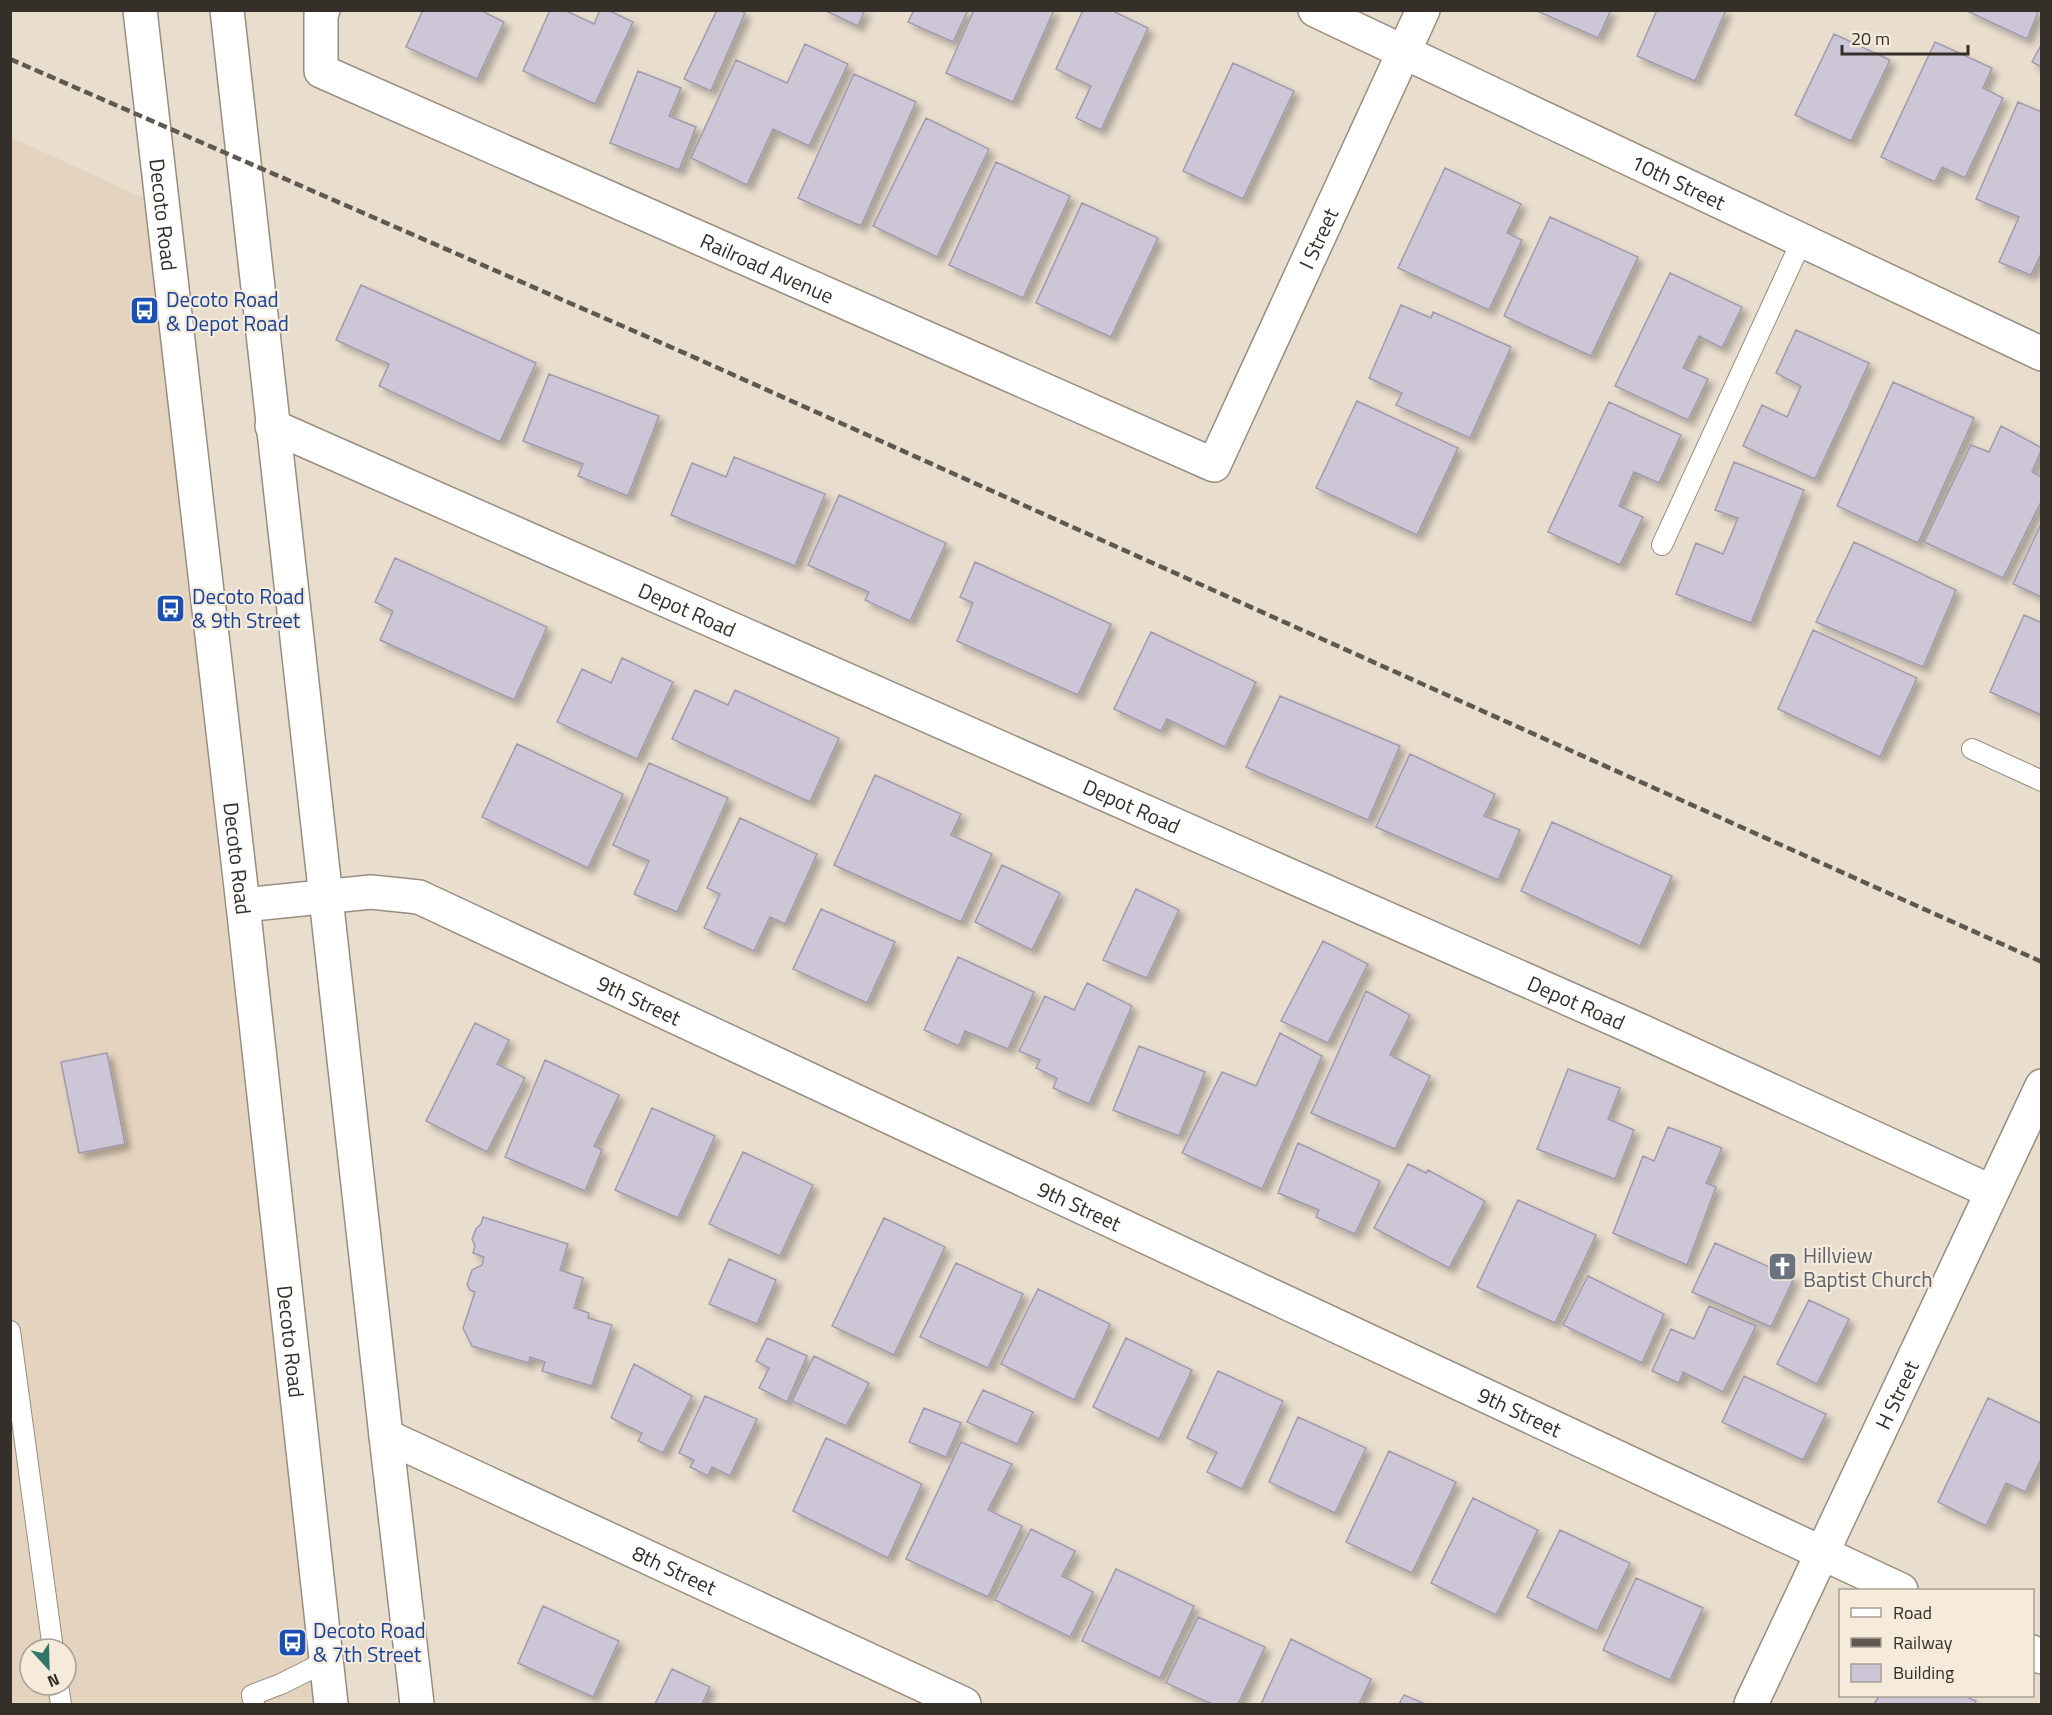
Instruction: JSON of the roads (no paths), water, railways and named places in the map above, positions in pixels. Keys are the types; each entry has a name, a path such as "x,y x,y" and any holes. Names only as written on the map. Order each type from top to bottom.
{"street":[{"name":"Decoto Road","path":"140,10 243,905 331,1704"},
{"path":"227,10 417,1704"},
{"name":"Railroad Avenue","path":"323,10 321,15 321,71 1214,465"},
{"name":"10th Street","path":"1314,10 2042,354"},
{"name":"I Street","path":"1214,465 1423,10"},
{"name":"Depot Road","path":"272,426 1639,1030 1990,1191"},
{"name":"9th Street","path":"243,905 371,892 420,897 1899,1589"},
{"name":"H Street","path":"1751,1704 1990,1191 2042,1086"},
{"name":"8th Street","path":"386,1436 964,1704"}],"lane":[{"path":"1662,545 1802,240"},
{"path":"1972,749 2042,781"},
{"path":"10,1331 51,1637"},
{"path":"254,1704 252,1695 282,1684 327,1661"}],"railway":[{"path":"10,59 689,355 2042,962"}],"place":[{"name":"Decoto Road & Depot Road","path":"145,311"},
{"name":"Decoto Road & 9th Street","path":"171,608"},
{"name":"Hillview Baptist Church","path":"1782,1267"},
{"name":"Decoto Road & 7th Street","path":"292,1642"}]}
